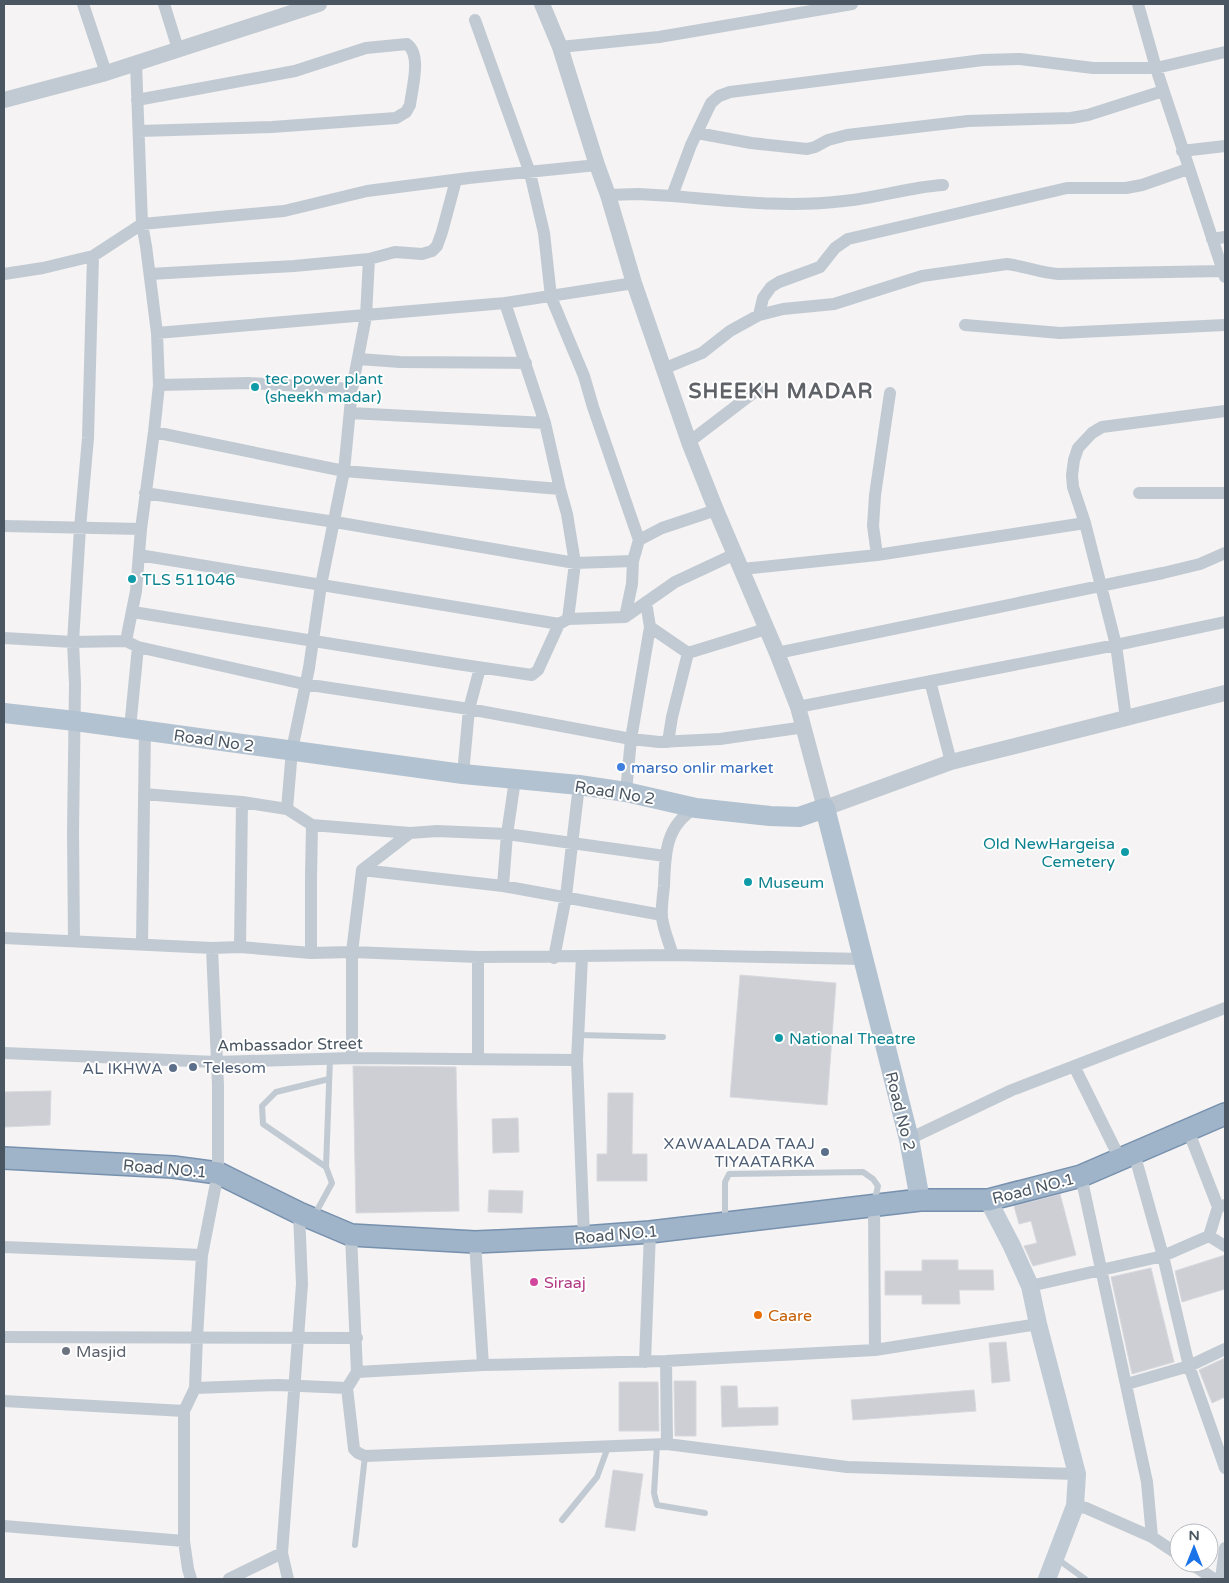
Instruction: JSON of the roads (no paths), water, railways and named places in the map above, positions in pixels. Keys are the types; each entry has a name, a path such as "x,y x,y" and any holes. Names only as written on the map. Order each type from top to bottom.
{"highway":[{"name":"Road NO.1","path":"4,1158 173,1167 218,1173 306,1216 351,1235 475,1242 650,1232 920,1200 988,1200 1082,1176 1225,1114"}],"main road":[{"name":"Road No 2","path":"4,713 137,729 464,774 579,785 626,792 696,808 770,816 799,817 825,808 853,912 863,960 909,1140 920,1200"},
{"path":"988,1200 1030,1286 1077,1474 1075,1506 1047,1579"}],"street":[{"path":"83,4 106,73"},
{"path":"164,4 178,49"},
{"path":"4,100 106,73 318,4"},
{"path":"542,4 560,47 634,283 689,442 798,707 805,727 825,808 951,762 1225,693"},
{"path":"560,47 659,37 852,4"},
{"path":"663,369 702,353 730,331 759,316 783,309 834,304 922,276 990,266 1019,266 1045,273 1065,275 1224,274 1182,151 1138,4"},
{"path":"475,20 530,173 544,233 551,297 584,376 639,540 633,561 632,584 624,617"},
{"path":"137,100 294,71 366,48 407,44 413,48 416,59 410,105 406,112 396,118 272,126 139,131"},
{"path":"672,196 710,103 719,96 730,92 983,60 1020,59 1093,68 1156,68 1225,52"},
{"path":"126,641 133,612 158,385 157,333 142,224 136,63"},
{"path":"697,133 752,143 807,149 828,140 856,134 968,121 1071,118 1088,115 1163,91"},
{"path":"1182,151 1225,146"},
{"path":"4,274 52,266 92,256 142,224 284,211 367,191 597,165"},
{"path":"759,316 763,298 770,287 820,267 835,248 848,239 1067,188 1126,188 1142,185 1188,169"},
{"path":"150,274 294,266 369,259 395,252 422,254 435,249 442,232 456,180"},
{"path":"608,196 638,194 775,204 807,204 846,201 943,185"},
{"path":"1212,239 1225,237"},
{"path":"74,941 75,721 73,642 88,438 92,256"},
{"path":"287,809 292,750 304,684 309,668 321,586 344,472 352,389 366,316 369,259"},
{"path":"157,333 505,304 634,283"},
{"path":"133,612 480,668 536,673 563,621 575,563 567,514 545,423 505,304"},
{"path":"965,325 1060,334 1225,325"},
{"path":"359,359 420,362 526,363"},
{"path":"158,385 249,383 352,389"},
{"path":"689,442 761,387"},
{"path":"877,555 874,526 875,495 890,393"},
{"path":"1126,718 1116,645 1073,487 1074,460 1078,448 1092,433 1102,427 1225,411"},
{"path":"350,413 545,423"},
{"path":"154,432 344,472 560,490"},
{"path":"145,493 335,522 575,563 633,561"},
{"path":"1139,493 1225,493"},
{"path":"639,540 662,528 716,510"},
{"path":"742,569 877,555 1084,523"},
{"path":"4,526 141,529"},
{"path":"777,653 1100,585 1163,574 1200,564 1225,553"},
{"path":"139,554 321,586 563,621 624,617 675,582 735,554"},
{"path":"626,792 631,739 650,627 646,602"},
{"path":"798,707 1225,622"},
{"path":"650,627 688,653"},
{"path":"688,653 766,629"},
{"path":"4,638 73,642 126,641 138,647 304,684 469,709 631,739 668,742 720,739 805,727"},
{"path":"138,647 137,729 144,794 142,945"},
{"path":"668,742 672,716 688,653"},
{"path":"464,774 469,709 480,668"},
{"path":"930,682 951,762"},
{"path":"504,886 507,834 515,780"},
{"path":"554,958 566,896 579,785"},
{"path":"144,794 242,802 287,809 312,825 410,833 437,830 507,834 665,856"},
{"path":"240,948 242,802"},
{"path":"673,955 665,933 662,915 665,856 669,839 678,822 685,814 696,808"},
{"path":"312,825 310,876 312,953"},
{"path":"352,1058 352,952 362,870 410,833"},
{"path":"362,870 504,886 662,915"},
{"path":"4,938 312,953 352,952 554,958 673,955 863,960"},
{"path":"191,1579 184,1540 184,1411 195,1388 202,1255 218,1173 218,1086 212,948"},
{"path":"478,957 478,1058"},
{"path":"582,957 577,1060 584,1237"},
{"path":"909,1140 1012,1090 1225,1008"},
{"name":"Ambassador Street","path":"4,1053 216,1062 352,1058 577,1060"},
{"path":"1074,1066 1127,1156 1163,1256 1189,1366 1225,1468"},
{"path":"1030,1286 1163,1256 1209,1236 1222,1206 1188,1130"},
{"path":"1082,1176 1147,1482 1152,1537"},
{"path":"874,1205 875,1350"},
{"path":"288,1579 282,1553 299,1336 306,1216"},
{"path":"645,1362 650,1232"},
{"path":"351,1235 357,1372 347,1388 354,1449 365,1456 662,1444 847,1467 1077,1474"},
{"path":"1209,1236 1225,1246"},
{"path":"475,1242 483,1365"},
{"path":"4,1247 202,1255"},
{"path":"357,1372 483,1365 666,1362 875,1350 1038,1324"},
{"path":"4,1337 299,1336 357,1338"},
{"path":"1127,1384 1189,1366 1225,1349"},
{"path":"662,1444 666,1362"},
{"path":"195,1388 278,1385 347,1388"},
{"path":"4,1401 184,1411"},
{"path":"1075,1506 1086,1508 1152,1537 1169,1548"},
{"path":"4,1526 184,1540"},
{"path":"1221,1579 1225,1548"},
{"path":"229,1579 282,1553"}],"lane":[{"path":"577,1035 663,1037"},
{"path":"306,1216 332,1183 326,1167 330,1059"},
{"path":"326,1167 263,1124 262,1106 276,1092 329,1079"},
{"path":"725,1223 725,1182 729,1174 862,1172 874,1179 878,1186 874,1205"},
{"path":"662,1444 654,1492 657,1504 705,1513"},
{"path":"562,1520 597,1477 608,1447"},
{"path":"355,1545 365,1456"},
{"path":"1056,1557 1085,1579"}],"place":[{"name":"tec power plant (sheekh madar)","path":"255,387"},
{"name":"TLS 511046","path":"132,579"},
{"name":"marso onlir market","path":"621,767"},
{"name":"Old NewHargeisa Cemetery","path":"1125,852"},
{"name":"Museum","path":"748,882"},
{"name":"National Theatre","path":"779,1038"},
{"name":"Telesom","path":"193,1067"},
{"name":"AL IKHWA","path":"173,1068"},
{"name":"XAWAALADA TAAJ TIYAATARKA","path":"825,1152"},
{"name":"Siraaj","path":"534,1282"},
{"name":"Caare","path":"758,1315"},
{"name":"Masjid","path":"66,1351"}],"district":[{"name":"SHEEKH MADAR","path":"781,391"}]}
